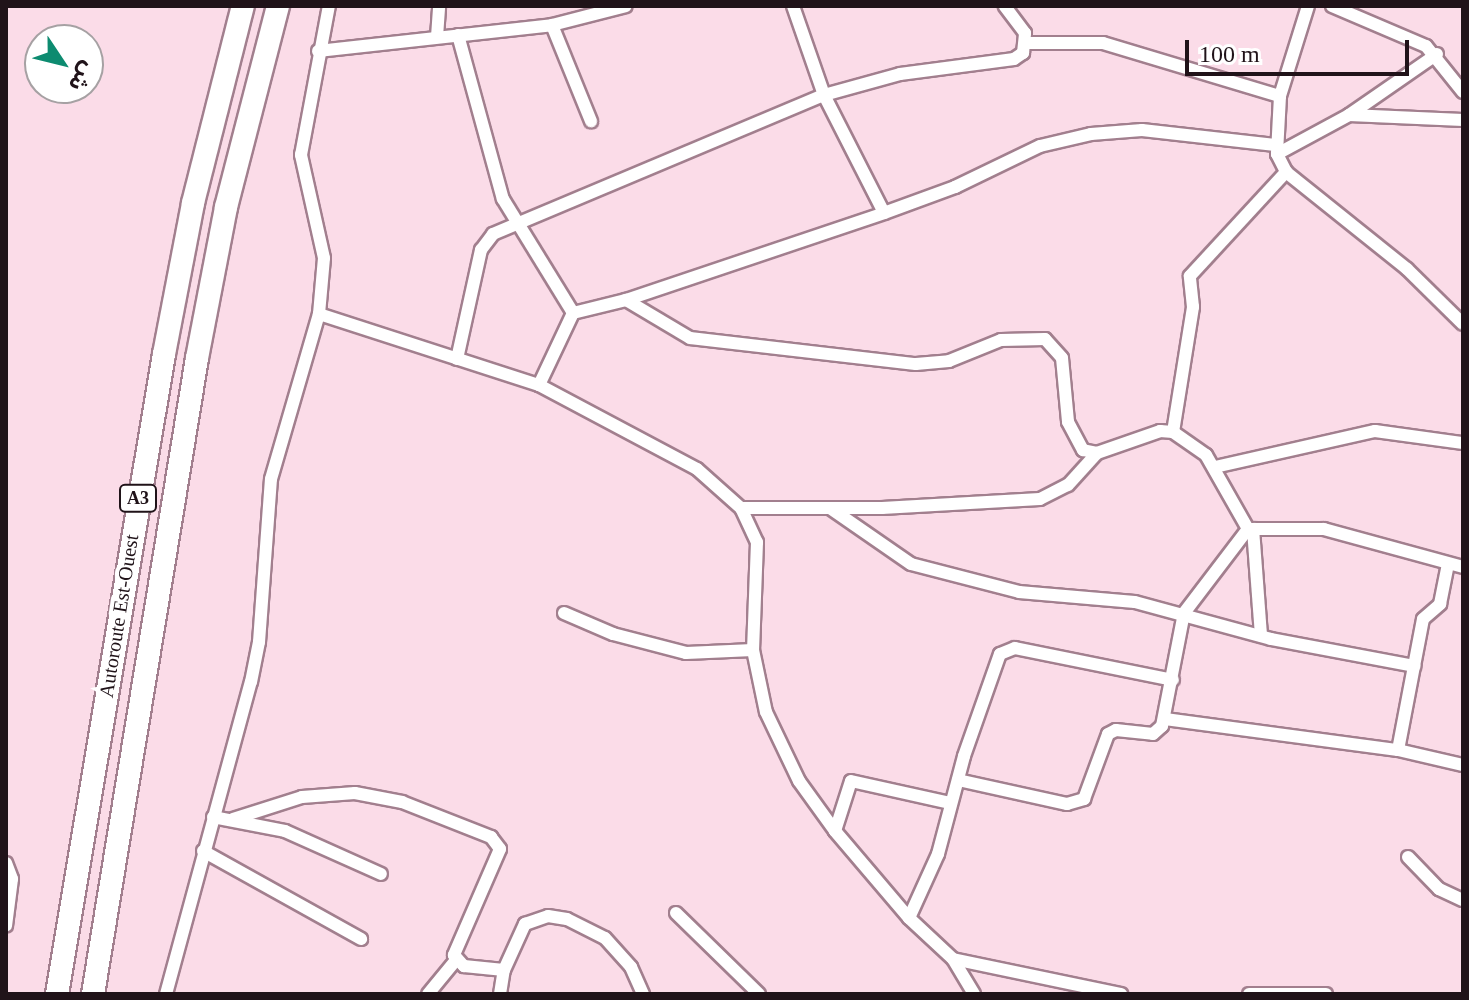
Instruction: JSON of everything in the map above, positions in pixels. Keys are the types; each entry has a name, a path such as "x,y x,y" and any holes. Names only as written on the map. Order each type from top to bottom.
{"highway":[{"name":"Autoroute Est-Ouest","path":"57,994 164,354 193,203 243,6"},
{"name":"Autoroute Est-Ouest","path":"93,994 200,343 226,207 278,6"}],"street":[{"path":"166,994 259,642 271,479 319,314 324,258 301,155 318,51 329,6"},
{"path":"437,37 439,6"},
{"path":"318,51 552,25 626,6"},
{"path":"793,6 824,95 884,213"},
{"path":"457,359 481,250 493,234 516,227 824,95 900,74 1000,64 1023,53 1027,43 1021,24 1005,6"},
{"path":"1308,6 1280,96 1276,150 1286,172 1407,269 1463,324"},
{"path":"1332,6 1398,31 1437,54 1463,92"},
{"path":"552,25 591,121"},
{"path":"458,35 484,139 516,227 573,313"},
{"path":"1027,43 1103,43 1280,96"},
{"path":"573,313 626,300 884,213 955,187 1040,146 1091,134 1142,130 1276,150 1349,115 1437,54"},
{"path":"1349,115 1463,120"},
{"path":"1173,432 1193,307 1190,276 1286,172"},
{"path":"626,300 690,338 916,364 949,361 1001,340 1045,339 1062,358 1074,439 1083,450 1097,453"},
{"path":"539,385 573,313"},
{"path":"319,314 539,385 697,469 741,508 757,542 753,650 766,712 799,781 835,831 909,918 953,959 974,994"},
{"path":"741,508 830,508 1040,499 1068,485 1097,453 1160,431 1173,432 1187,437 1215,467 1250,529 1261,636"},
{"path":"1215,467 1375,431 1463,443"},
{"path":"830,508 911,564 1019,592 1093,594 1184,613 1261,636 1414,666"},
{"path":"1250,529 1324,529 1463,567"},
{"path":"958,780 1076,804 1088,792 1108,734 1116,730 1153,734 1165,719 1184,613 1250,529"},
{"path":"1398,750 1423,619 1440,604 1448,564"},
{"path":"564,613 613,634 686,653 753,650"},
{"path":"909,918 938,854 950,803 995,662 1007,650 1173,680"},
{"path":"1165,719 1398,750 1463,765"},
{"path":"835,831 851,781 950,803"},
{"path":"233,819 302,797 355,793 402,802 491,837 500,849 454,946 456,960 428,994"},
{"path":"213,817 233,819 311,841 381,874"},
{"path":"203,851 361,939"},
{"path":"1408,857 1439,889 1463,900"},
{"path":"6,863 12,879 6,926"},
{"path":"676,913 759,994"},
{"path":"500,994 504,970 525,924 534,917 567,919 616,947 643,994"},
{"path":"953,959 1121,994"},
{"path":"456,960 475,968 504,970"},
{"path":"1249,994 1326,994"}]}
